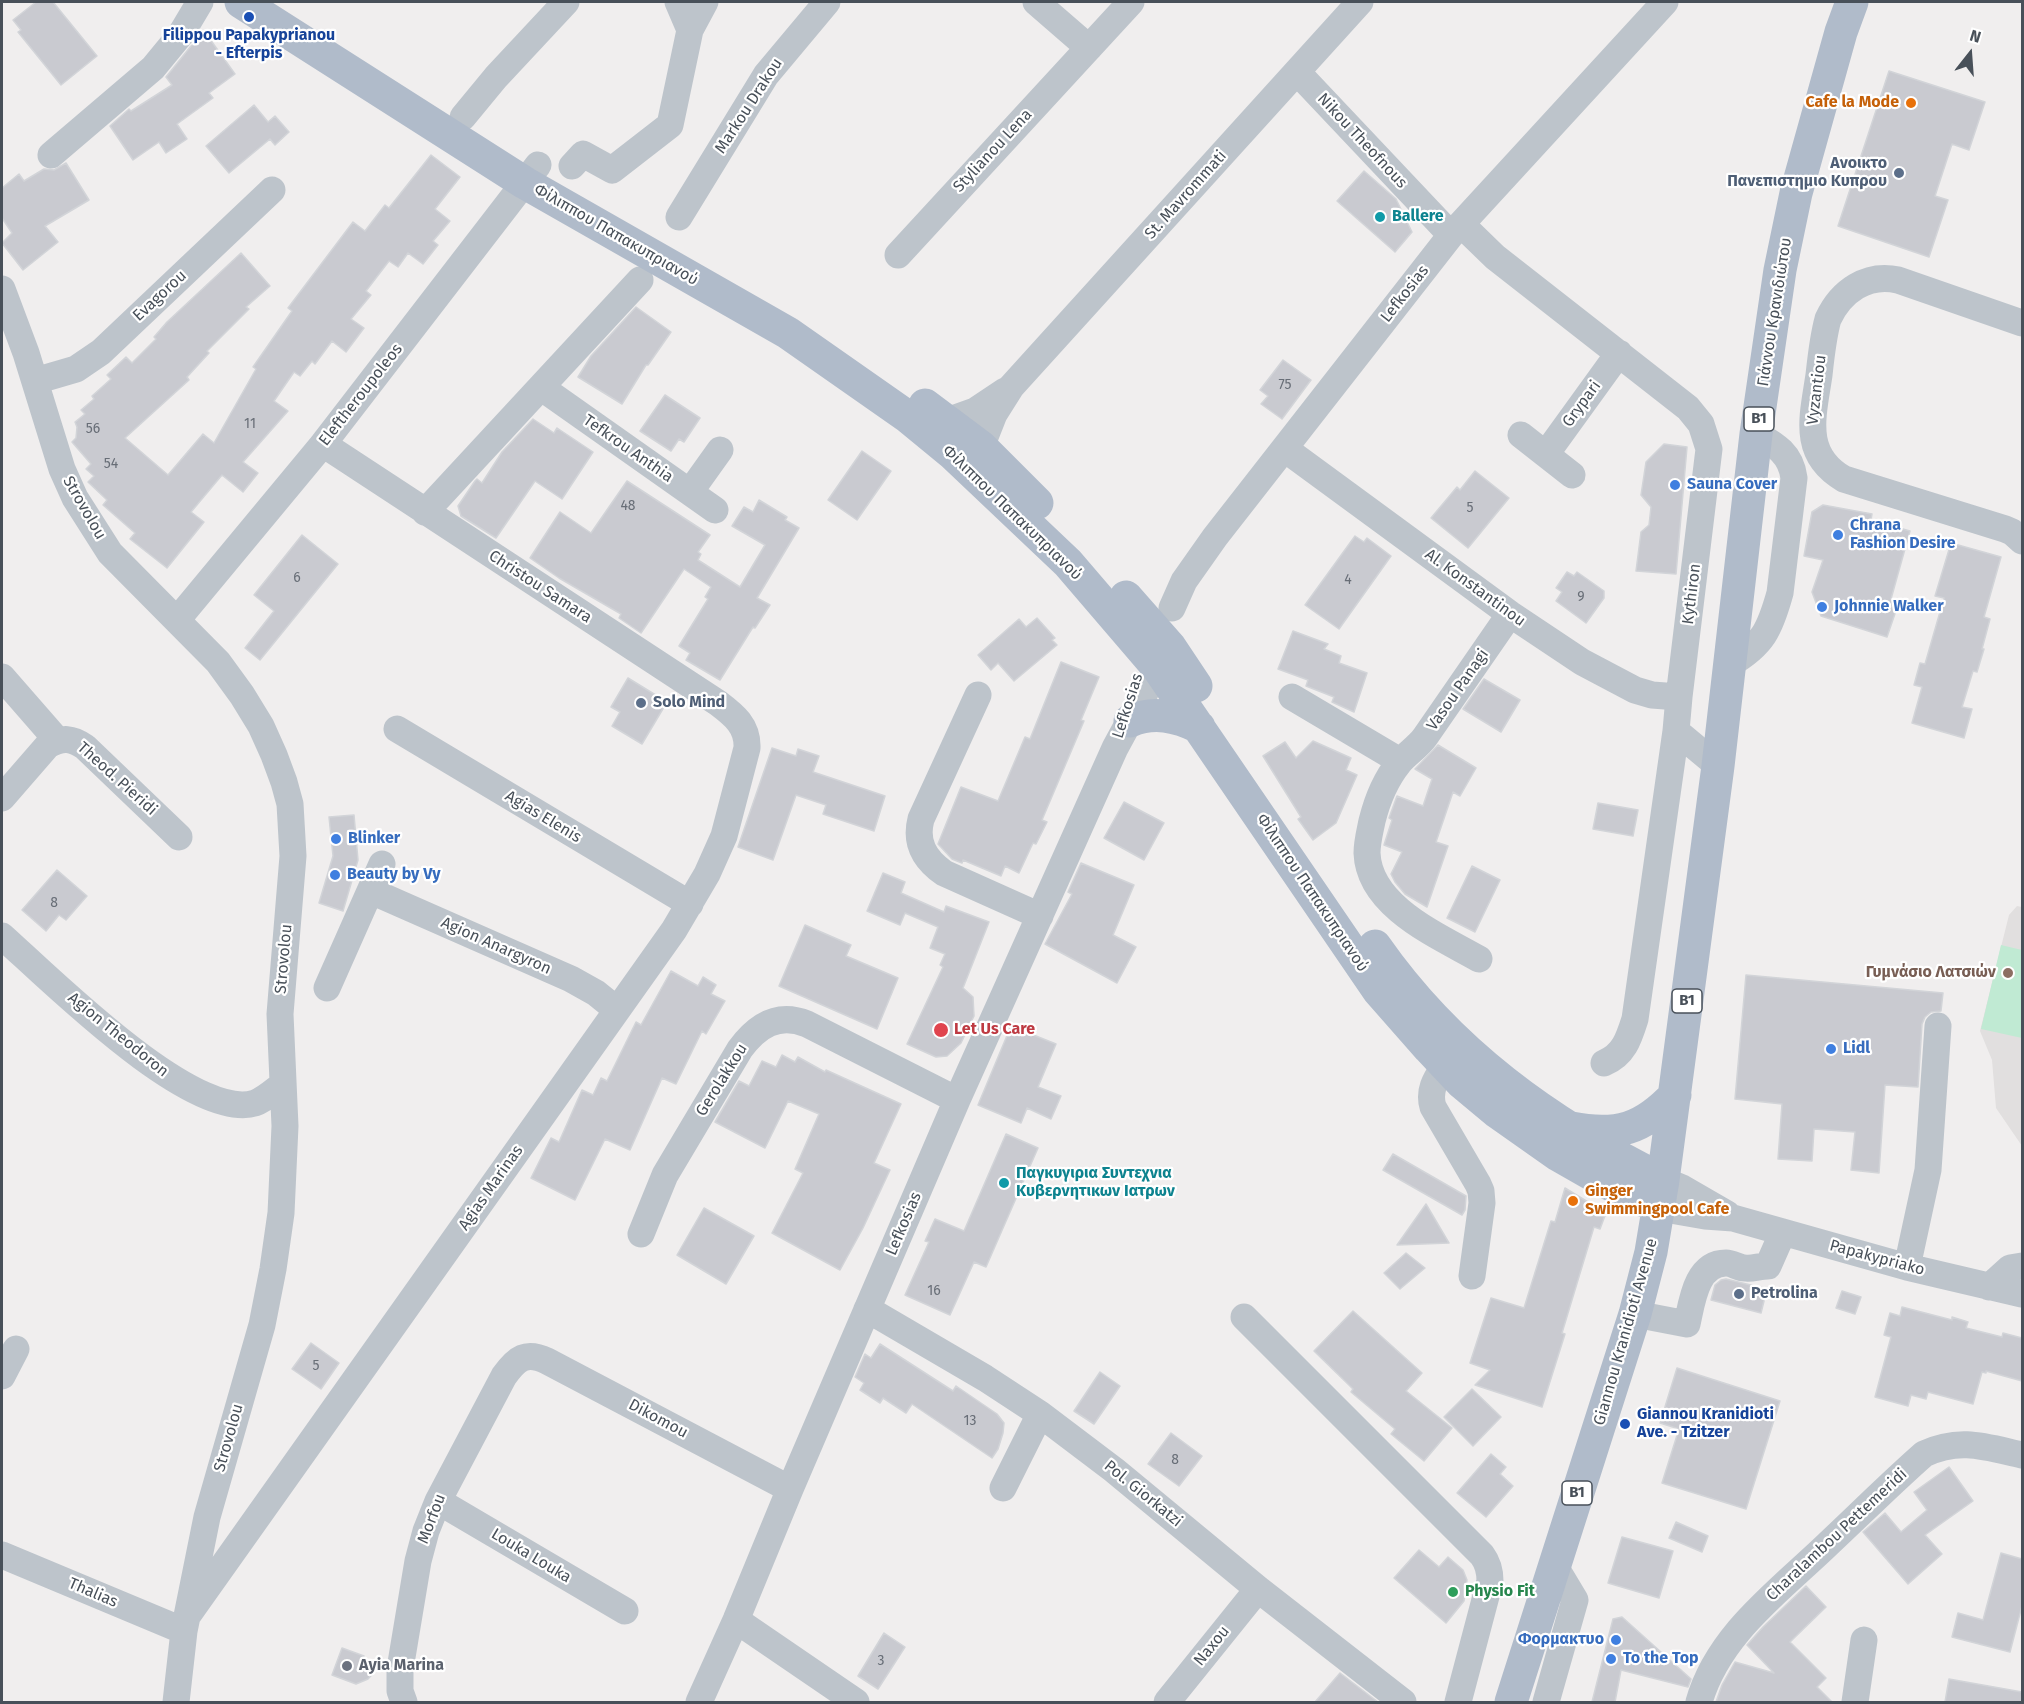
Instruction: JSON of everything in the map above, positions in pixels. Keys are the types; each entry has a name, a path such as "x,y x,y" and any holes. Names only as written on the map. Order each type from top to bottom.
{"main road":[{"name":"Φίλιππου Παπακυπριανού","path":"241,2 532,174 788,333 908,417 961,462 1068,563 1160,641 1199,727 1378,990 1461,1082 1497,1112 1558,1155 1607,1183 1661,1194"},
{"name":"Φίλιππου Παπακυπριανού","path":"284,2 463,117 532,174 798,316 981,447 1083,548 1160,641 1396,976 1479,1063 1566,1128 1616,1157 1661,1194"},
{"name":"Γιάννου Κρανιδιώτου","path":"1707,845 1756,434 1780,270 1791,212 1841,32 1852,2"},
{"path":"1122,734 1146,715 1185,720 1199,727"},
{"name":"Giannou Kranidioti Avenue","path":"1511,1702 1635,1314 1661,1194 1707,845"},
{"path":"1566,1128 1600,1132 1629,1128 1650,1118 1675,1095"}],"street":[{"path":"51,155 153,68 182,34 200,2"},
{"path":"463,117 510,60 566,2"},
{"path":"678,2 690,30"},
{"path":"572,166 583,154 612,170 670,125 690,30 705,2"},
{"name":"Markou Drakou","path":"679,217 766,75 827,2"},
{"path":"1036,2 1089,48"},
{"name":"Stylianou Lena","path":"898,255 1131,2"},
{"name":"St. Mavrommati","path":"981,447 994,414 1011,387 1360,2"},
{"name":"Lefkosias","path":"699,1702 957,1100 1122,734 1184,581 1215,537 1456,230 1665,2"},
{"name":"Nikou Theofnous","path":"1298,73 1456,230"},
{"name":"Eleftheroupoleos","path":"177,620 323,444 532,174"},
{"name":"Evagorou","path":"35,381 76,369 101,352 272,190"},
{"name":"Kythiron","path":"1456,230 1495,256 1678,400 1696,416 1705,433 1709,448 1676,731 1635,1019 1629,1039 1621,1052 1604,1063"},
{"name":"Vyzantiou","path":"2022,323 1898,280 1888,278 1869,280 1845,295 1832,310 1828,319 1812,421 1814,441 1819,455 1830,469 1844,479 2012,532 2022,541"},
{"path":"425,512 640,280"},
{"name":"Strovolou","path":"2,289 35,381 62,469 81,508 110,553 218,662 242,695 261,726 274,755 285,782 290,804 293,856 280,1014 285,1126 281,1213 262,1325 207,1517 186,1623 176,1702"},
{"name":"Grypari","path":"1546,454 1619,353"},
{"name":"St. Mavrommati","path":"947,421 975,411 1011,387"},
{"name":"Tefkrou Anthia","path":"542,388 715,510"},
{"path":"1521,435 1572,475"},
{"name":"Christou Samara","path":"323,444 718,703 738,720 747,738"},
{"name":"Al. Konstantinou","path":"1286,449 1510,614 1582,662 1619,683 1652,695 1679,697"},
{"path":"690,492 720,450"},
{"name":"Vasou Panagi","path":"1479,959 1395,907 1372,874 1367,854 1368,836 1381,794 1400,761 1415,750 1425,737 1510,614"},
{"path":"2,677 57,740"},
{"path":"978,695 921,819 919,829 922,849 934,866 944,873 1040,916"},
{"path":"1292,697 1400,761"},
{"name":"Agias Elenis","path":"397,729 690,904"},
{"path":"1676,731 1718,766"},
{"name":"Theod. Pieridi","path":"2,798 41,752 57,740 68,738 85,747 179,837"},
{"name":"Agias Marinas","path":"186,1623 644,974 690,904 724,836 745,756 747,738"},
{"path":"327,988 382,864"},
{"name":"Agion Anargyron","path":"371,891 571,979 596,993 617,1010"},
{"name":"Agion Theodoron","path":"2,936 146,1062 194,1090 224,1102 239,1104 255,1103 282,1086"},
{"name":"Gerolakkou","path":"641,1234 664,1175 740,1049 752,1034 766,1024 783,1019 807,1024 957,1100"},
{"path":"1906,1267 1928,1170 1938,1026"},
{"path":"1445,1065 1434,1082 1431,1099 1433,1107 1478,1184 1482,1197 1472,1276"},
{"name":"Papakypriako","path":"1661,1194 1694,1215 1733,1218 1906,1267 2022,1294"},
{"path":"1635,1314 1687,1324 1700,1277 1713,1266 1726,1263 1745,1268 1768,1266 1783,1232"},
{"path":"1989,1287 2010,1268 2022,1266"},
{"name":"Pol. Giorkatzi","path":"867,1309 985,1377 1040,1414 1114,1470 1258,1588 1403,1702"},
{"path":"1244,1317 1482,1555 1486,1562 1490,1581 1458,1702"},
{"path":"2,1376 16,1349"},
{"name":"Dikomou","path":"524,1357 532,1356 547,1361 790,1489"},
{"name":"Morfou","path":"404,1702 399,1679 418,1561 426,1531 438,1501 504,1376 517,1361 524,1357"},
{"path":"1003,1488 1040,1414"},
{"name":"Charalambou Pettemeridi","path":"1699,1702 1718,1657 1745,1623 1924,1454 1949,1445 1974,1444 2022,1455"},
{"name":"Louka Louka","path":"438,1501 625,1611"},
{"name":"Thalias","path":"2,1554 186,1623"},
{"path":"1546,1702 1575,1600 1554,1565"},
{"name":"Naxou","path":"1167,1702 1258,1588"},
{"path":"736,1620 856,1702"},
{"path":"1855,1702 1864,1640"}],"shaded area":[{"name":"Γυμνάσιο Λατσιών","path":"2017,906 2022,907 2022,1146 1996,1108 1992,1060 1980,1031 2009,915"}],"green space":[{"path":"2001,945 2022,950 2022,1038 1981,1029"}],"building":[{"path":"36,2 53,2 97,56 61,85 18,32 21,30 13,20"},
{"path":"207,35 235,74 209,93 213,98 177,124 187,139 166,153 159,142 133,160 110,126 129,109 131,111 172,85 166,77 191,46"},
{"name":"Ανοικτο Πανεπιστημιο Κυπρου","path":"1889,71 1985,102 1969,150 1952,144 1935,196 1948,200 1929,257 1838,226"},
{"path":"254,105 268,122 275,116 289,132 275,145 270,139 229,173 206,146"},
{"path":"431,155 460,177 435,209 450,221 433,241 438,245 423,264 408,253 398,267 389,261 366,291 371,295 351,319 364,328 346,352 332,341 315,364 312,361 300,376 294,372 274,401 288,411 243,462 258,473 243,492 222,475 191,512 204,522 167,568 130,539 135,533 103,505 107,500 88,482 94,476 86,469 91,464 72,442 76,438 75,422 85,414 81,410 94,399 92,396 111,379 107,375 126,357 132,363 156,339 154,337 167,322 241,253 270,286 246,307 249,309 207,351 209,353 187,377 189,380 125,438 168,475 203,434 214,443 256,369 253,367 292,311 288,308 353,222 365,231 385,205 389,208"},
{"path":"66,163 89,200 45,226 58,242 23,270 2,243 12,233 2,218 2,188 19,174 24,181 44,169 54,170"},
{"name":"Ballere","path":"1364,171 1396,199 1412,232 1395,252 1337,201"},
{"path":"636,307 671,332 646,365 622,404 578,377 591,356"},
{"path":"1283,360 1311,380 1282,419 1261,404 1268,396 1260,390"},
{"path":"665,395 700,418 684,442 679,439 671,451 640,431"},
{"path":"533,419 554,433 557,428 593,452 562,499 535,481 496,538 461,516 458,506 475,481 477,479 482,483 502,452"},
{"path":"1664,444 1687,447 1676,574 1636,571 1641,532 1649,525 1651,507 1641,495 1646,462"},
{"path":"862,451 891,471 857,520 828,500"},
{"path":"1475,471 1509,498 1468,548 1431,518 1457,487 1460,490"},
{"path":"627,481 710,535 698,552 701,554 698,560 740,587 765,545 732,526 744,507 753,512 759,500 787,517 785,520 799,528 757,598 770,605 755,628 753,627 720,680 686,660 690,653 679,646 708,599 705,597 711,587 684,569 641,633 619,618 621,614 559,578 530,558 560,512 591,533"},
{"path":"1823,505 1872,514 1871,520 1910,531 1891,599 1899,602 1887,637 1821,616 1812,592 1823,560 1804,556 1812,512"},
{"path":"302,535 338,564 260,660 245,648 274,611 254,595"},
{"path":"1355,536 1364,542 1367,538 1391,556 1339,629 1305,605"},
{"path":"1951,543 2001,557 1984,617 1990,619 1982,649 1984,649 1977,672 1973,671 1962,707 1972,709 1964,738 1912,723 1922,687 1914,685 1920,663 1925,664 1944,598 1935,596"},
{"path":"1567,572 1574,576 1577,572 1604,591 1604,598 1586,623 1556,601 1562,592 1556,588"},
{"path":"1037,618 1055,638 1052,640 1057,645 1014,681 998,663 991,670 978,655 1019,619 1026,627"},
{"path":"1293,631 1328,644 1324,649 1341,656 1339,663 1367,673 1354,712 1332,702 1334,697 1306,686 1308,680 1278,669"},
{"path":"1061,662 1099,677 1081,720 1084,721 1042,820 1047,822 1036,844 1033,843 1019,873 1005,866 1001,876 963,860 962,863 952,859 938,844 961,787 998,801 1025,737 1030,739"},
{"path":"628,678 667,702 642,744 612,726 620,712 611,707"},
{"path":"1484,679 1520,700 1501,732 1463,709"},
{"path":"1313,741 1351,758 1346,770 1357,775 1336,823 1313,840 1298,819 1301,817 1263,756 1285,742 1296,758"},
{"path":"1438,745 1476,768 1460,796 1453,792 1436,842 1448,846 1427,907 1405,894 1395,882 1391,874 1402,852 1384,845 1392,820 1389,818 1397,796 1423,806 1432,779 1415,769"},
{"path":"772,748 796,756 798,749 819,756 813,772 885,796 874,831 823,814 826,805 796,795 773,860 738,847"},
{"path":"1124,802 1164,823 1144,860 1104,838"},
{"path":"1598,803 1638,810 1633,836 1593,829"},
{"path":"354,815 358,860 343,911 319,903 333,856 329,817"},
{"path":"1081,863 1134,885 1113,935 1136,947 1117,983 1045,944 1072,894 1068,892"},
{"path":"1472,866 1500,880 1475,932 1447,918"},
{"path":"57,870 87,896 66,920 59,915 46,931 22,910"},
{"path":"883,873 905,882 901,893 944,912 946,906 989,922 963,988 973,997 974,1016 961,1043 947,1056 936,1057 907,1044 943,967 940,965 945,954 930,948 938,927 905,913 900,925 867,911"},
{"path":"805,925 851,945 846,956 898,978 877,1029 779,986"},
{"path":"671,971 698,986 703,977 716,985 711,994 725,1001 706,1034 702,1031 676,1084 662,1078 630,1150 605,1139 575,1200 531,1178 551,1138 559,1142 582,1090 593,1095 601,1078 607,1081 636,1022 641,1025"},
{"name":"Lidl","path":"1746,975 1943,993 1941,1011 1931,1012 1922,1024 1918,1087 1885,1085 1879,1173 1851,1170 1855,1132 1814,1129 1812,1161 1778,1159 1782,1104 1735,1099"},
{"path":"1011,1026 1056,1044 1038,1087 1061,1096 1051,1119 1027,1108 1021,1123 978,1105"},
{"path":"782,1055 795,1062 798,1057 825,1072 826,1070 901,1104 874,1163 890,1170 840,1270 772,1233 803,1173 795,1169 819,1114 788,1101 765,1148 715,1122 739,1081 749,1086 762,1061 776,1067"},
{"name":"Παγκυγιρια Συντεχνια Κυβερνητικων Ιατρων","path":"1006,1134 1038,1148 986,1267 974,1262 950,1315 905,1295 929,1242 925,1241 935,1219 964,1231"},
{"path":"1393,1154 1466,1196 1465,1210 1462,1215 1383,1170"},
{"path":"1565,1188 1606,1213 1600,1229 1594,1227 1562,1333 1565,1334 1542,1407 1475,1385 1490,1370 1470,1363 1491,1298 1524,1308 1551,1221 1555,1222"},
{"path":"1426,1204 1449,1243 1397,1245"},
{"path":"704,1208 754,1236 726,1284 677,1255"},
{"path":"1406,1253 1425,1268 1400,1289 1384,1273"},
{"name":"Petrolina","path":"1726,1279 1767,1289 1761,1313 1711,1300 1715,1285"},
{"path":"1842,1291 1861,1297 1855,1314 1836,1308"},
{"path":"1902,1307 1968,1322 1966,1328 2002,1337 2003,1333 2022,1338 2022,1381 1986,1371 1986,1373 1982,1372 1973,1404 1928,1392 1926,1399 1911,1395 1908,1406 1875,1397 1891,1337 1884,1335 1890,1313 1900,1316"},
{"path":"1353,1311 1422,1373 1406,1391 1452,1428 1424,1461 1391,1434 1395,1429 1351,1392 1353,1389 1314,1351"},
{"path":"311,1343 339,1363 321,1389 292,1369"},
{"path":"880,1344 953,1391 956,1386 997,1414 1004,1423 1003,1433 998,1449 992,1458 912,1404 906,1413 883,1398 880,1403 860,1390 864,1383 855,1377 865,1354 871,1358"},
{"path":"1677,1368 1780,1401 1746,1509 1662,1483 1679,1429 1660,1423"},
{"path":"1100,1372 1120,1386 1094,1424 1074,1411"},
{"path":"1472,1389 1501,1417 1473,1446 1444,1417"},
{"path":"1171,1433 1202,1456 1179,1486 1148,1464"},
{"path":"1491,1454 1506,1467 1500,1474 1513,1486 1486,1517 1457,1493"},
{"path":"1949,1467 1973,1501 1925,1535 1942,1554 1908,1584 1863,1532 1885,1513 1901,1532 1927,1510 1914,1492"},
{"path":"1676,1522 1708,1536 1702,1552 1669,1538"},
{"path":"1622,1537 1673,1551 1659,1598 1608,1583"},
{"path":"1419,1550 1439,1567 1448,1557 1463,1570 1467,1580 1464,1601 1446,1623 1394,1578"},
{"path":"2001,1553 2022,1559 2022,1606 2010,1652 1952,1637 1958,1613 1983,1620"},
{"path":"1806,1586 1826,1607 1790,1642 1826,1678 1817,1687 1832,1702 1716,1702 1722,1685 1735,1662 1774,1673 1747,1645"},
{"path":"1622,1617 1691,1679 1688,1687 1621,1670 1615,1702 1592,1702 1613,1619"},
{"path":"884,1633 905,1647 878,1689 858,1676"},
{"name":"Ayia Marina","path":"342,1648 364,1656 361,1664 377,1669 368,1679 356,1684 332,1675"},
{"path":"1340,1673 1378,1702 1315,1702"},
{"path":"1949,1679 2022,1692 2022,1702 1945,1702"}],"place":[{"name":"Filippou Papakyprianou - Efterpis","path":"249,17"},
{"name":"Cafe la Mode","path":"1911,103"},
{"name":"Ανοικτο Πανεπιστημιο Κυπρου","path":"1899,173"},
{"name":"Ballere","path":"1380,217"},
{"name":"Sauna Cover","path":"1675,485"},
{"name":"Chrana Fashion Desire","path":"1838,535"},
{"name":"Johnnie Walker","path":"1822,607"},
{"name":"Solo Mind","path":"641,703"},
{"name":"Blinker","path":"336,839"},
{"name":"Beauty by Vy","path":"335,875"},
{"name":"Γυμνάσιο Λατσιών","path":"2008,973"},
{"name":"Let Us Care","path":"941,1030"},
{"name":"Lidl","path":"1831,1049"},
{"name":"Παγκυγιρια Συντεχνια Κυβερνητικων Ιατρων","path":"1004,1183"},
{"name":"Ginger Swimmingpool Cafe","path":"1573,1201"},
{"name":"Petrolina","path":"1739,1294"},
{"name":"Giannou Kranidioti Ave. - Tzitzer","path":"1625,1424"},
{"name":"Physio Fit","path":"1453,1592"},
{"name":"Φορμακτυο","path":"1616,1640"},
{"name":"To the Top","path":"1611,1659"},
{"name":"Ayia Marina","path":"347,1666"}]}
